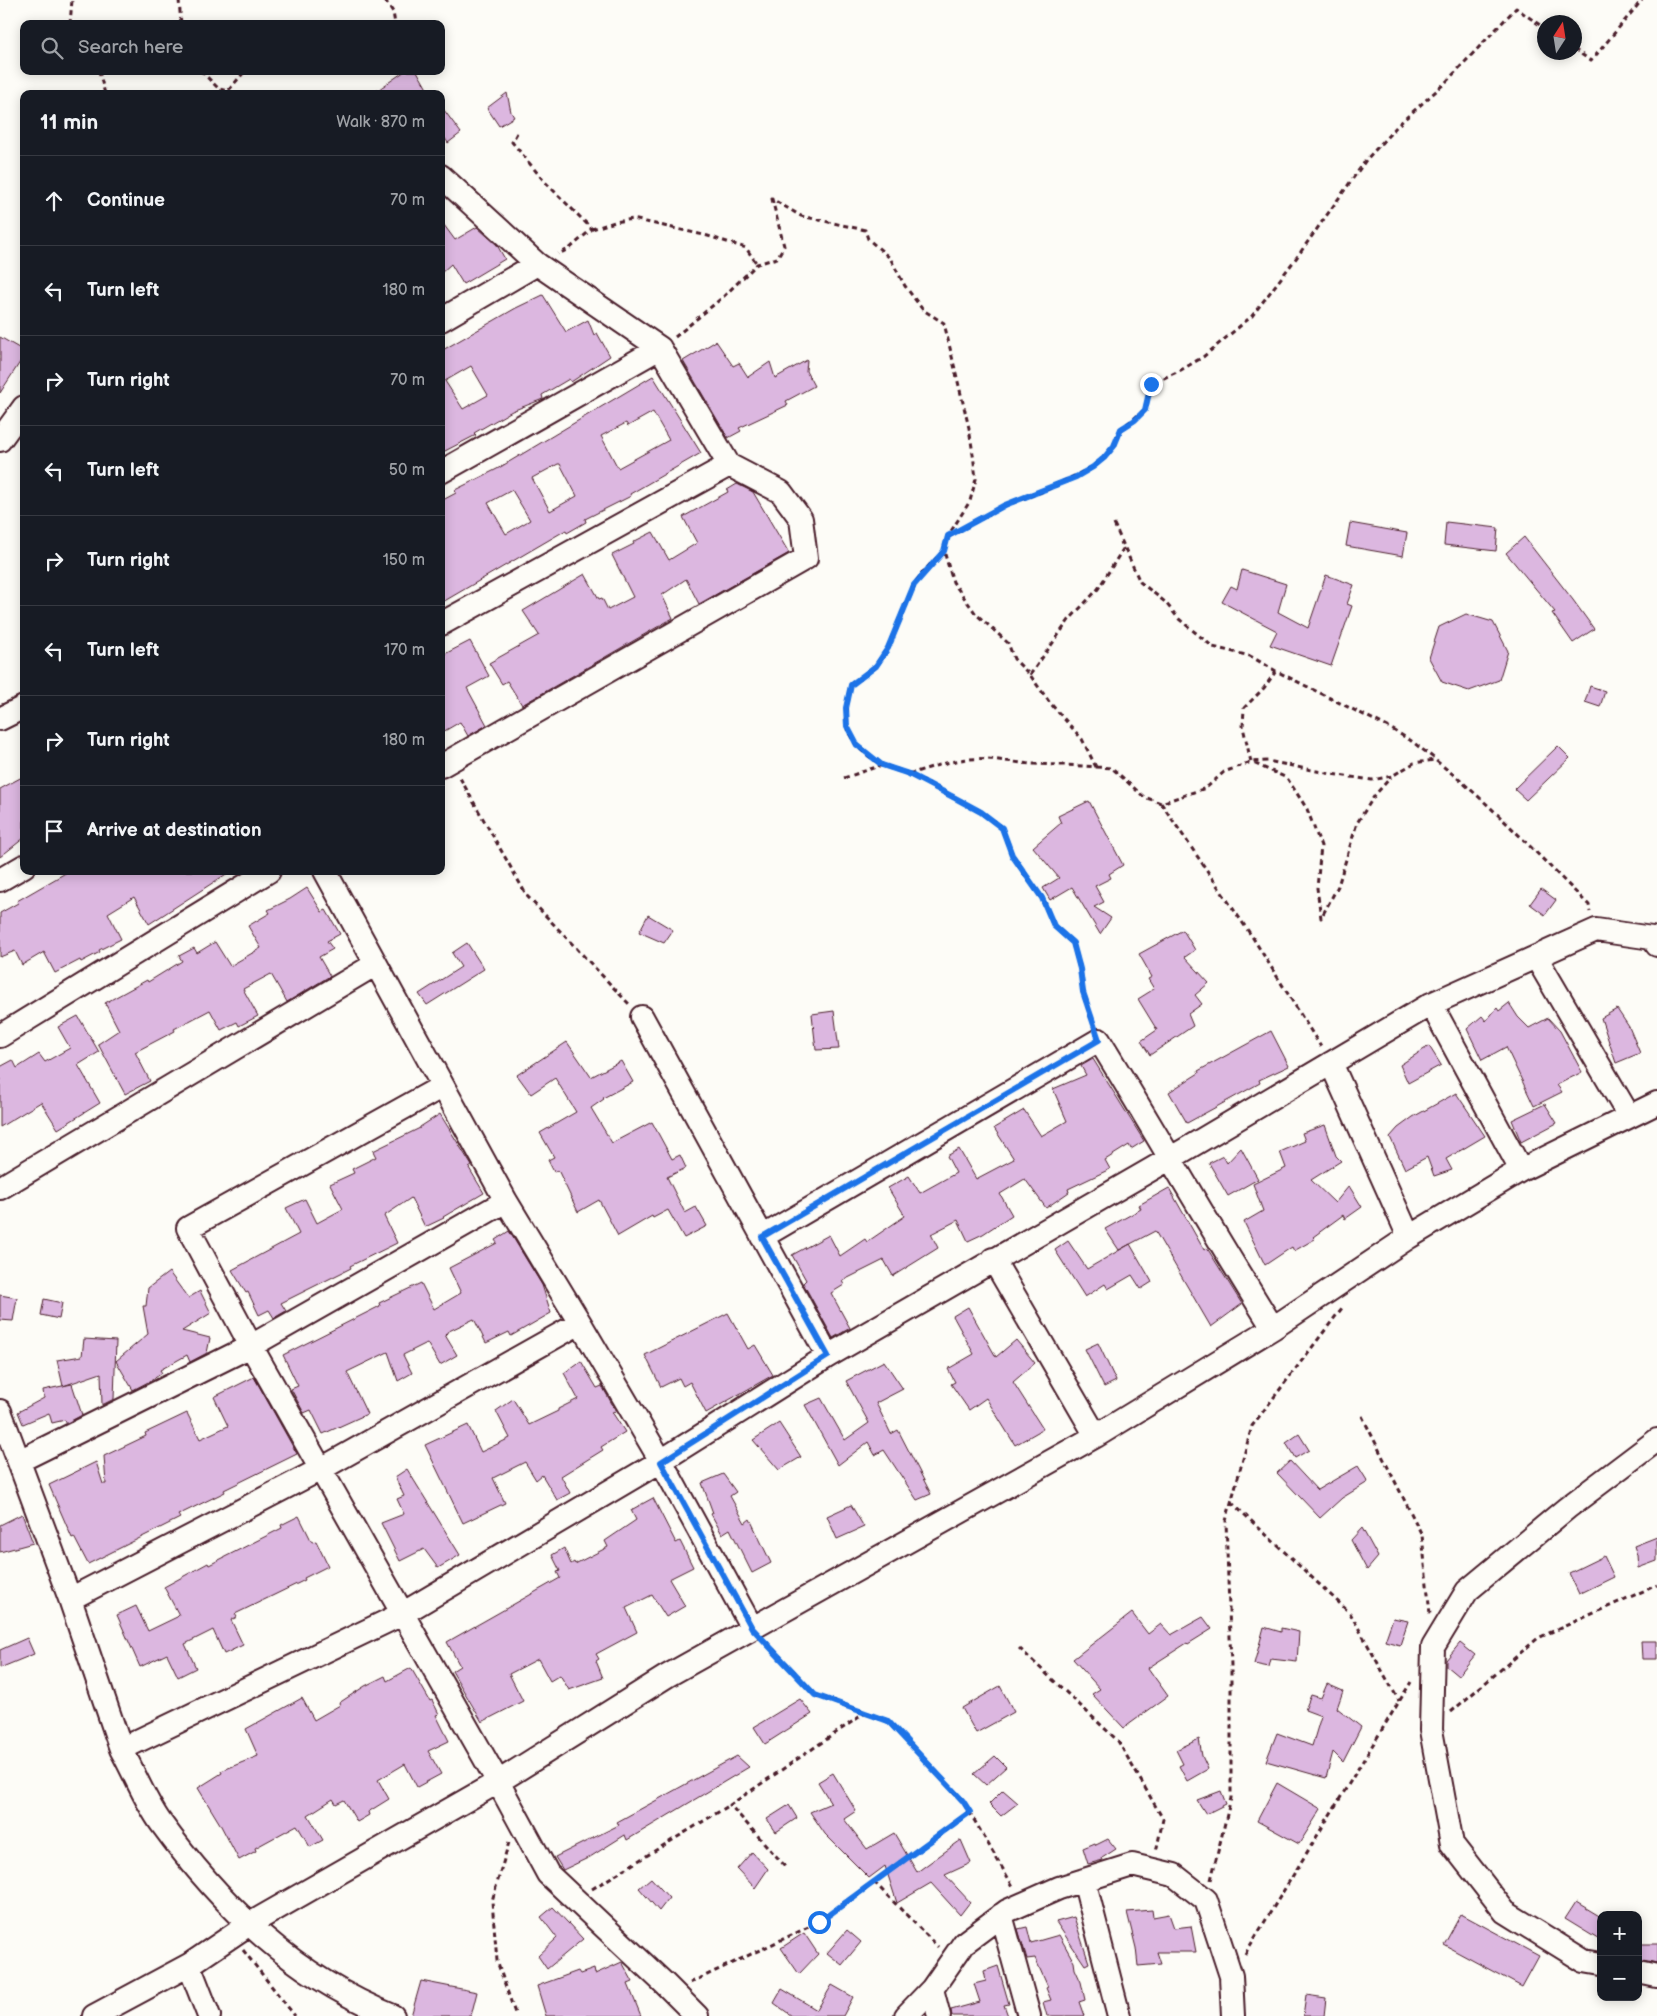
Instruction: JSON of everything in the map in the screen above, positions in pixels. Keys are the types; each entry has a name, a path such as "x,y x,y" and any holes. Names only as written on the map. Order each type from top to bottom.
{"street":[{"path":"445,180 537,264 660,348 729,465 781,492 801,519 806,558 445,757"},
{"path":"445,318 537,264"},
{"path":"445,470 660,348"},
{"path":"0,440 20,412"},
{"path":"445,622 729,465"},
{"path":"0,719 20,709"},
{"path":"0,880 20,868"},
{"path":"0,1036 262,875"},
{"path":"327,875 506,1201 580,1322 661,1462 752,1628"},
{"path":"122,1749 402,1614 661,1462 828,1356 1171,1158 1431,1004 1596,930 1652,938 1657,945"},
{"path":"1536,956 1628,1116"},
{"path":"0,1188 376,964"},
{"path":"1431,1004 1521,1170"},
{"path":"642,1017 828,1356"},
{"path":"762,1237 1099,1040 1171,1158 1224,1250 1274,1328"},
{"path":"1331,1063 1409,1237"},
{"path":"443,1086 188,1228 251,1346 498,1782 548,1874 696,2016"},
{"path":"94,2016 117,2010 240,1931 498,1782 667,1676 1096,1436 1274,1328 1409,1237 1521,1170 1657,1103"},
{"path":"19,1461 251,1346 506,1201"},
{"path":"994,1259 1096,1436"},
{"path":"70,1599 321,1469 580,1322"},
{"path":"0,1411 70,1599 122,1749 160,1821 218,1894 240,1931 377,2009 393,2016"},
{"path":"1597,1963 1584,1961 1505,1912 1452,1844 1430,1730 1433,1647 1467,1590 1567,1508 1657,1440"},
{"path":"906,2016 932,1989 964,1943 1001,1915 1059,1888 1132,1865 1174,1875 1206,1900 1231,1976 1233,2016"},
{"path":"1084,1880 1119,2016"},
{"path":"1001,1915 1029,2016"},
{"path":"189,1965 209,2016"},
{"path":"1642,1973 1657,1976"},
{"path":"932,1989 939,2016"}],"path":[{"path":"70,20 72,0"},
{"path":"179,0 181,20"},
{"path":"385,0 393,12 394,20"},
{"path":"1582,55 1591,61 1642,0"},
{"path":"948,536 1005,505 1076,477 1104,458 1114,446 1121,429 1135,420 1145,410 1151,384 1203,357 1252,316 1309,241 1366,160 1398,124 1445,83 1516,8 1537,23"},
{"path":"99,75 104,90"},
{"path":"205,75 219,90"},
{"path":"229,90 242,75"},
{"path":"517,133 512,142 544,181 592,229"},
{"path":"660,348 723,297 757,264 777,258 784,246 772,198 801,216 865,230 868,239 890,258 905,286 923,310 944,323 969,428 976,479 970,501 948,536 944,551 914,585 888,648 876,666 851,685 846,708 847,726 857,745 882,765 909,774 981,812 1002,828 1012,855 1042,898 1054,926 1073,943 1080,969 1083,992 1099,1040"},
{"path":"537,264 569,249 592,229 633,218 708,236 746,248 757,264"},
{"path":"1030,675 1069,620 1098,589 1123,549 1114,524 1140,582 1165,602 1179,619 1213,647 1250,656 1410,740 1494,809 1525,843 1588,905 1596,930"},
{"path":"944,551 953,582 976,614 1008,643 1014,659 1030,675 1050,704 1082,739 1096,767"},
{"path":"1251,762 1243,727 1244,708 1264,688 1276,671"},
{"path":"909,774 967,759 990,758 1034,764 1112,768 1144,797 1160,804 1253,938 1331,1063"},
{"path":"445,760 527,896 642,1017"},
{"path":"1251,762 1287,778 1306,809 1321,846 1317,888 1321,918 1338,886 1357,822 1375,795 1392,776 1414,763 1435,760"},
{"path":"1160,804 1206,788 1224,772 1251,762 1268,761 1372,780 1392,776"},
{"path":"844,778 882,765"},
{"path":"1206,1900 1231,1798 1231,1666 1226,1521 1252,1426 1346,1302"},
{"path":"1362,1416 1422,1535 1433,1647"},
{"path":"1231,1502 1350,1614 1399,1702"},
{"path":"1430,1730 1538,1638 1657,1586"},
{"path":"752,1628 815,1695 888,1721 963,1801 1024,1904"},
{"path":"1019,1648 1118,1741 1163,1819 1152,1870"},
{"path":"1231,1976 1414,1678"},
{"path":"575,1900 730,1805 865,1713"},
{"path":"730,1805 785,1866"},
{"path":"672,1991 819,1922 970,1812"},
{"path":"516,1815 492,1901 497,1961 516,2016"},
{"path":"874,1882 951,1961"},
{"path":"240,1931 295,2016"}],"building":[{"path":"399,75 419,75 428,90 378,90"},
{"path":"507,93 514,117 499,126 487,108"},
{"path":"445,111 461,133 448,143 445,138"},
{"path":"445,226 455,240 477,227 497,245 505,259 463,284 451,264 445,269"},
{"path":"543,295 566,332 588,320 594,335 597,333 610,356 571,382 569,379 542,395 543,399 512,411 474,433 476,435 445,451 445,381 445,349 516,308","holes":["471,366 488,395 463,409 445,381"]},
{"path":"0,337 20,349 20,362 0,393"},
{"path":"716,341 733,366 739,363 748,377 770,362 775,378 807,360 806,371 814,386 786,401 788,405 739,428 741,431 728,438 683,361"},
{"path":"653,376 701,453 630,494 631,496 585,519 586,522 567,533 566,530 445,601 445,499 456,493 455,490 497,469","holes":["653,412 669,440 618,468 601,436 626,423 628,426","560,464 577,496 550,511 532,478","512,490 530,520 506,534 488,503"]},
{"path":"737,484 753,492 789,553 699,604 686,579 662,595 673,618 522,705 507,681 502,684 489,663 539,635 523,611 585,574 599,599 602,598 608,610 633,597 612,555 653,532 669,560 697,543 683,517 728,492 727,490"},
{"path":"1446,522 1498,528 1496,551 1444,545"},
{"path":"1350,523 1407,533 1403,556 1346,546"},
{"path":"1524,537 1594,629 1573,643 1552,613 1555,612 1506,553"},
{"path":"1242,570 1286,584 1278,612 1308,628 1326,575 1354,585 1347,604 1352,606 1331,666 1270,645 1277,631 1222,602 1231,586 1237,589"},
{"path":"1466,614 1493,622 1508,651 1499,680 1469,691 1442,682 1429,658 1439,627"},
{"path":"470,641 489,676 467,688 487,725 468,736 460,722 445,731 445,654"},
{"path":"1590,686 1605,691 1600,707 1585,702"},
{"path":"1558,746 1570,758 1526,800 1514,789"},
{"path":"20,778 20,841 0,857 0,789"},
{"path":"1089,801 1123,865 1109,874 1111,878 1095,886 1104,902 1094,907 1111,918 1100,934 1072,887 1050,900 1043,888 1059,878 1033,847 1061,823 1058,816"},
{"path":"62,875 225,875 149,924 134,897 108,913 121,939 81,962 80,960 55,973 44,952 22,965 15,951 0,957 0,913 18,903 17,901"},
{"path":"307,888 322,912 326,910 340,934 327,941 333,949 319,957 330,976 287,1002 271,974 243,989 258,1016 239,1026 237,1022 221,1030 210,1010 174,1029 175,1031 135,1052 150,1081 125,1094 98,1044 119,1030 105,1003 147,980 148,982 182,961 179,956 194,948 197,953 215,942 230,966 261,948 248,926 270,913 268,910"},
{"path":"1541,889 1556,900 1545,915 1530,904"},
{"path":"648,915 673,930 664,943 639,932"},
{"path":"1183,930 1195,950 1185,957 1209,983 1195,995 1202,1004 1188,1014 1193,1026 1150,1055 1141,1041 1157,1030 1138,999 1154,989 1148,979 1152,977 1139,954"},
{"path":"467,943 484,969 427,1005 419,994 461,967 452,953"},
{"path":"1509,1003 1518,1017 1529,1028 1548,1018 1560,1031 1582,1072 1557,1085 1562,1092 1534,1106 1506,1047 1482,1060 1467,1029 1482,1016 1486,1021 1497,1008 1499,1011"},
{"path":"1617,1009 1629,1027 1640,1053 1616,1063 1601,1018"},
{"path":"834,1011 839,1049 816,1050 812,1014"},
{"path":"78,1016 99,1052 78,1065 100,1103 58,1129 41,1102 0,1127 0,1067 13,1060 17,1068 39,1054 45,1062 70,1048 58,1027"},
{"path":"1271,1031 1289,1066 1259,1080 1260,1083 1187,1123 1169,1092 1199,1073 1198,1071"},
{"path":"567,1042 591,1077 621,1061 633,1082 603,1098 591,1108 612,1143 652,1122 672,1159 680,1155 686,1168 667,1177 685,1213 696,1207 707,1226 684,1238 668,1210 653,1218 652,1216 618,1236 599,1200 578,1212 558,1170 554,1172 548,1160 554,1157 540,1133 576,1112 555,1078 531,1094 517,1075"},
{"path":"1429,1046 1441,1065 1408,1083 1400,1065"},
{"path":"1093,1059 1144,1141 1131,1149 1129,1145 1105,1160 1110,1169 1068,1189 1069,1192 1046,1208 1025,1179 1000,1194 1012,1215 983,1234 968,1241 958,1220 931,1234 938,1248 893,1276 884,1260 842,1281 844,1285 831,1293 850,1328 833,1338 803,1283 806,1280 792,1255 829,1235 840,1256 865,1239 867,1242 905,1216 888,1188 909,1176 920,1193 956,1173 947,1156 959,1149 976,1179 1014,1159 994,1128 1024,1110 1041,1136 1067,1121 1053,1089 1086,1075 1081,1066"},
{"path":"1456,1093 1485,1136 1446,1159 1452,1170 1434,1176 1427,1157 1405,1169 1390,1137 1398,1128 1413,1117"},
{"path":"1545,1104 1557,1123 1521,1142 1512,1120"},
{"path":"440,1114 472,1166 469,1168 484,1193 444,1218 425,1227 411,1198 384,1216 397,1243 281,1303 286,1311 274,1318 269,1310 259,1315 248,1292 246,1293 232,1270 299,1234 286,1208 305,1199 317,1223 343,1209 330,1184 354,1173 352,1169 376,1157 373,1151 420,1128"},
{"path":"1325,1125 1336,1156 1341,1161 1311,1180 1335,1203 1349,1186 1362,1207 1345,1219 1343,1215 1313,1237 1315,1239 1294,1251 1292,1247 1265,1265 1244,1222 1263,1211 1253,1184 1286,1168 1280,1152 1305,1141 1302,1133"},
{"path":"1241,1148 1258,1179 1228,1196 1209,1163 1223,1156 1227,1163"},
{"path":"1169,1188 1204,1250 1207,1248 1242,1304 1211,1327 1155,1231 1119,1250 1105,1229 1141,1209 1139,1205"},
{"path":"509,1231 542,1285 551,1313 511,1336 509,1332 486,1343 474,1319 447,1332 445,1335 457,1355 440,1365 427,1343 403,1355 412,1373 398,1381 388,1352 347,1372 367,1414 323,1434 311,1410 304,1413 291,1389 298,1386 283,1355 380,1306 379,1303 421,1283 434,1309 461,1293 449,1268 497,1243 495,1240"},
{"path":"1068,1241 1087,1269 1130,1244 1152,1282 1141,1289 1132,1275 1108,1289 1105,1284 1085,1297 1055,1250"},
{"path":"169,1272 188,1298 200,1291 211,1313 182,1331 210,1338 207,1353 190,1362 187,1355 160,1370 162,1373 133,1390 116,1361 148,1334 143,1306 146,1306 148,1288"},
{"path":"0,1295 17,1298 13,1321 0,1320"},
{"path":"44,1299 62,1303 59,1319 41,1315"},
{"path":"968,1307 996,1357 1016,1340 1035,1363 1013,1382 1043,1429 1015,1445 986,1398 969,1410 951,1384 955,1382 948,1369 974,1354 953,1316"},
{"path":"728,1313 748,1349 755,1345 773,1375 706,1413 690,1382 683,1386 679,1378 661,1387 645,1355"},
{"path":"84,1339 116,1341 114,1399 102,1405 101,1373 63,1386 57,1360 82,1356"},
{"path":"1098,1343 1116,1381 1104,1387 1085,1349"},
{"path":"581,1361 597,1388 602,1386 616,1411 612,1412 625,1432 601,1447 603,1450 561,1476 570,1493 557,1500 542,1475 536,1480 525,1462 493,1478 505,1503 463,1523 425,1445 468,1425 481,1452 510,1438 496,1411 513,1399 529,1425 558,1411 558,1409 578,1399 564,1373"},
{"path":"884,1361 903,1389 876,1403 891,1434 898,1430 931,1494 917,1500 884,1450 875,1455 868,1442 838,1465 805,1405 821,1398 845,1440 869,1423 846,1381"},
{"path":"254,1377 297,1454 178,1515 180,1518 88,1564 74,1537 72,1538 49,1485 96,1462 103,1484 106,1484 104,1456 146,1436 145,1433 187,1413 200,1439 228,1426 214,1397"},
{"path":"72,1384 82,1415 67,1423 65,1420 52,1423 49,1413 23,1424 18,1412 44,1398 43,1390"},
{"path":"779,1423 801,1457 779,1470 753,1440"},
{"path":"1299,1434 1309,1450 1295,1458 1286,1443"},
{"path":"1290,1461 1317,1490 1358,1466 1368,1482 1342,1498 1320,1518 1277,1473"},
{"path":"407,1469 460,1555 438,1568 424,1549 400,1561 381,1523 404,1514 397,1499 404,1496 395,1477"},
{"path":"723,1474 736,1492 730,1496 745,1523 750,1519 771,1563 752,1573 730,1529 722,1534 711,1514 713,1513 702,1483"},
{"path":"653,1498 676,1543 680,1541 693,1567 669,1579 685,1606 666,1617 652,1595 626,1608 637,1632 596,1654 599,1659 596,1661 603,1678 569,1690 560,1675 550,1681 538,1659 509,1674 523,1701 482,1722 452,1671 460,1666 447,1642 560,1578 557,1572 560,1571 552,1555 564,1548 571,1564 574,1562 575,1564 608,1547 605,1541 636,1520 631,1510"},
{"path":"851,1505 864,1527 837,1539 827,1516"},
{"path":"22,1514 33,1543 0,1552 0,1525"},
{"path":"299,1516 312,1542 316,1541 328,1566 304,1578 305,1580 235,1614 237,1617 231,1620 243,1645 224,1654 213,1630 185,1644 196,1668 178,1677 167,1654 140,1667 117,1615 136,1606 148,1631 177,1617 179,1615 164,1587 208,1563 209,1565 282,1528 281,1525"},
{"path":"1362,1528 1378,1557 1367,1570 1351,1540"},
{"path":"1657,1537 1657,1561 1638,1568 1634,1546"},
{"path":"1604,1556 1614,1577 1579,1594 1569,1573"},
{"path":"1132,1613 1148,1634 1161,1624 1171,1635 1203,1617 1212,1629 1148,1668 1168,1696 1124,1728 1092,1694 1100,1689 1073,1659"},
{"path":"1393,1618 1408,1621 1400,1645 1385,1641"},
{"path":"1264,1627 1281,1632 1281,1628 1299,1632 1297,1662 1271,1659 1269,1667 1254,1664"},
{"path":"27,1638 34,1654 0,1668 0,1650"},
{"path":"1641,1641 1657,1641 1657,1659 1642,1659"},
{"path":"1460,1643 1475,1655 1458,1676 1446,1666 1446,1660"},
{"path":"411,1668 430,1701 432,1700 439,1714 436,1715 449,1741 428,1751 441,1774 417,1787 405,1764 378,1780 389,1799 368,1812 369,1815 357,1822 344,1800 336,1804 333,1799 308,1815 323,1840 310,1847 297,1825 255,1848 256,1851 239,1860 198,1788 222,1773 221,1771 258,1756 246,1729 302,1698 314,1720 340,1705 339,1703 365,1686 385,1676 387,1681"},
{"path":"1327,1684 1343,1691 1337,1708 1361,1727 1343,1762 1333,1752 1326,1778 1266,1761 1277,1733 1312,1746 1321,1716 1305,1710 1311,1695 1321,1698"},
{"path":"1000,1686 1014,1712 976,1733 962,1708"},
{"path":"800,1699 812,1714 765,1744 754,1727"},
{"path":"1199,1739 1202,1756 1208,1769 1187,1781 1179,1766 1183,1764 1176,1750"},
{"path":"737,1756 749,1767 627,1840 625,1835 590,1857 563,1870 555,1857 619,1825 617,1822"},
{"path":"995,1756 1006,1767 986,1785 974,1774"},
{"path":"833,1773 856,1811 844,1819 867,1849 894,1833 917,1872 961,1840 971,1863 945,1875 970,1902 960,1915 931,1883 897,1903 885,1866 869,1878 825,1834 810,1812 831,1803 818,1782"},
{"path":"1277,1783 1321,1809 1299,1844 1257,1821"},
{"path":"1003,1790 1018,1803 1001,1816 989,1804"},
{"path":"1221,1791 1226,1804 1206,1814 1197,1800"},
{"path":"789,1805 797,1818 776,1832 767,1819"},
{"path":"1108,1839 1116,1849 1102,1858 1103,1860 1088,1864 1083,1848 1095,1843 1096,1845"},
{"path":"752,1852 768,1869 755,1888 737,1869"},
{"path":"651,1878 669,1898 659,1911 639,1888"},
{"path":"1576,1902 1597,1915 1597,1939 1565,1919"},
{"path":"553,1907 583,1939 547,1969 538,1956 557,1938 541,1917"},
{"path":"1152,1910 1153,1917 1169,1914 1174,1928 1191,1926 1196,1952 1157,1952 1161,1964 1138,1966 1136,1948 1127,1912"},
{"path":"1461,1914 1539,1956 1522,1987 1444,1945"},
{"path":"1074,1917 1089,1963 1085,1965 1056,1922"},
{"path":"1027,1927 1031,1943 1059,1935 1074,1962 1081,1982 1085,2000 1079,2002 1084,2016 1047,2016 1043,2002 1051,2000 1046,1988 1048,1987 1035,1958 1027,1959 1018,1929"},
{"path":"847,1930 861,1942 842,1965 827,1953"},
{"path":"804,1933 818,1954 799,1974 781,1948"},
{"path":"1642,1944 1657,1944 1657,1963 1642,1960"},
{"path":"622,1962 633,1982 628,1984 641,2016 546,2016 537,1986 578,1971 580,1974 594,1969 595,1974"},
{"path":"998,1966 1009,2004 1004,2005 1008,2016 952,2016 951,2010 980,2002 974,1984 986,1981 984,1971"},
{"path":"421,1981 477,1992 471,2016 411,2016"},
{"path":"832,1985 853,1997 843,2016 792,2016 774,2003 782,1989 817,2010"},
{"path":"1306,1995 1326,1998 1324,2016 1303,2016"}],"route":[{"path":"819,1922 970,1812 963,1801 888,1721 815,1695 752,1628 661,1462 828,1356 762,1237 1099,1040 1083,992 1080,969 1073,943 1054,926 1042,898 1012,855 1002,828 981,812 957,799 909,774 882,765 857,745 847,726 846,708 851,685 876,666 888,648 914,585 923,572 944,551 948,536 1005,505 1046,490 1076,477 1093,467 1114,446 1121,429 1135,420 1145,410 1150,396 1151,384"}]}
